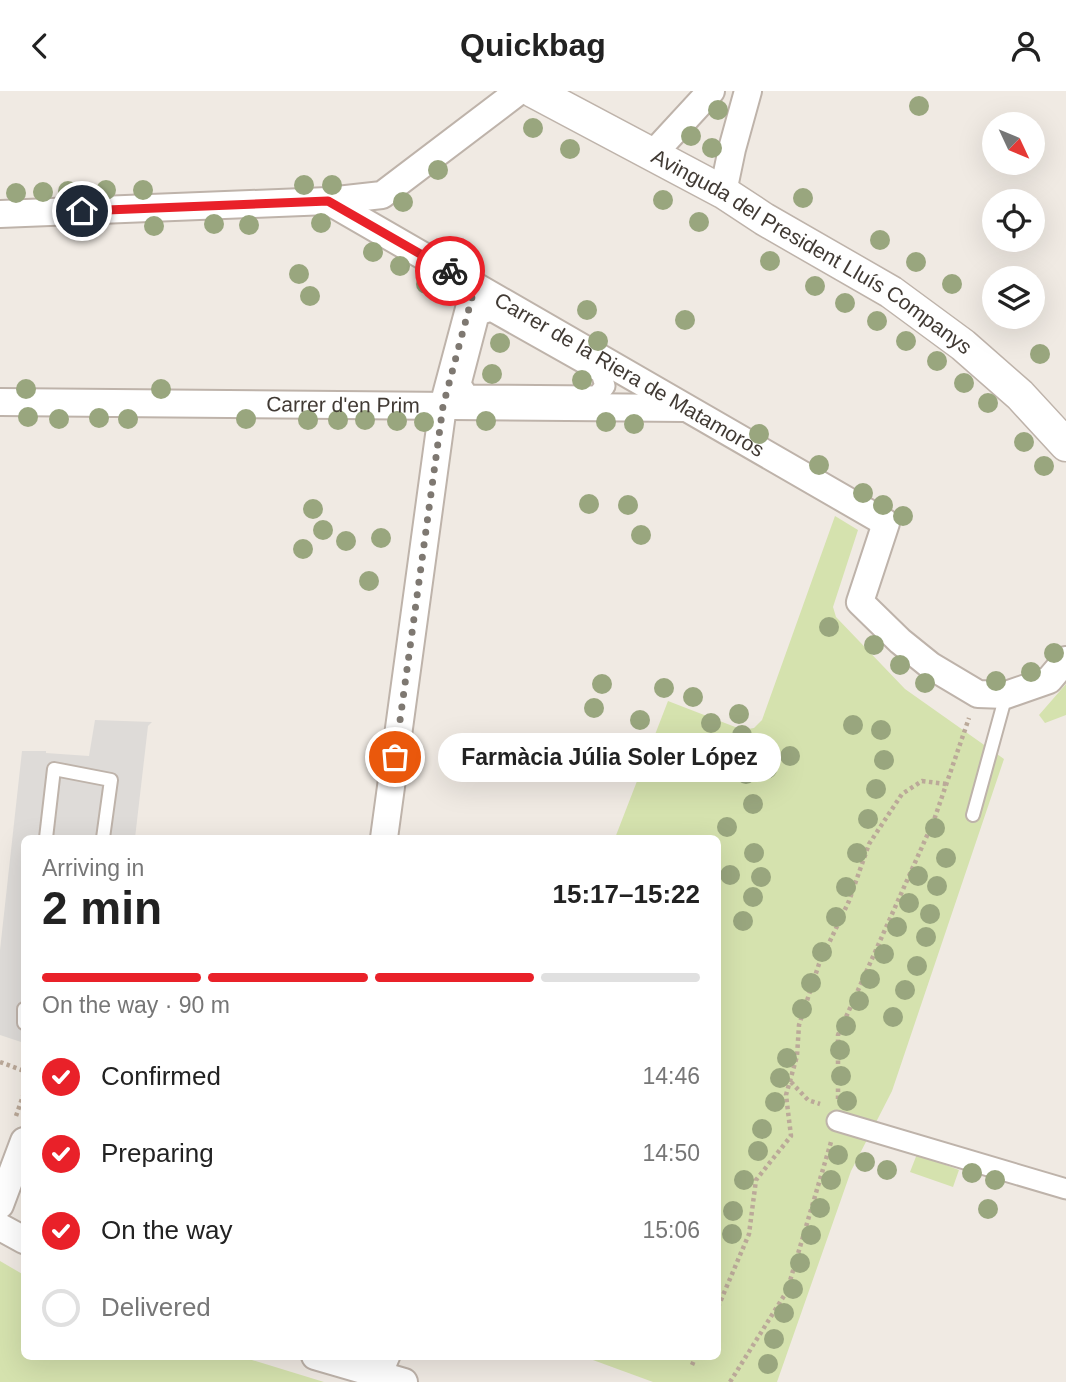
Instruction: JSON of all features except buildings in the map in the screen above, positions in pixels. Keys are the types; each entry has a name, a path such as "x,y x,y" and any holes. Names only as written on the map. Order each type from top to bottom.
{"street":[{"path":"0,214 328,201 382,195 520,91"},
{"name":"Avinguda del President Lluís Companys","path":"533,91 723,192 764,219 891,292 963,345 1020,395 1066,445"},
{"path":"652,155 710,91"},
{"path":"723,192 748,91"},
{"name":"Carrer de la Riera de Matamoros","path":"328,201 886,523 860,602 900,641 931,666 978,694"},
{"path":"384,835 443,406 475,286"},
{"path":"491,310 601,373 605,386 597,396 468,395 461,384 479,315 491,310"},
{"name":"Carrer d'en Prim","path":"0,402 687,408"},
{"path":"978,694 1006,695 1049,680 1066,660"},
{"path":"837,1113 1066,1189"},
{"path":"0,1205 21,1149"},
{"path":"0,1227 21,1238"},
{"path":"328,1360 404,1382"}],"lane":[{"path":"973,815 1006,695"},
{"path":"46,835 54,769 111,780 103,835"}],"path":[{"path":"730,1382 787,1291 837,1113 838,1035 934,820 978,694"},
{"path":"721,1300 749,1234 756,1180 791,1136 786,1095 797,1056 799,1025 819,964 849,901 869,844 902,794 922,781 946,784"},
{"path":"0,1062 21,1070"},
{"path":"791,1082 808,1100 837,1113"},
{"path":"692,1365 694,1360"}],"green space":[{"path":"835,516 858,530 833,607 836,617 905,689 1004,759 892,1091 851,1171 777,1382 653,1382 593,1360 721,1360 721,835 616,835 668,701 743,730 754,728 762,720"},
{"path":"1066,684 1066,715 1045,723 1039,715"},
{"path":"917,1154 959,1170 953,1187 910,1172"},
{"path":"0,1261 21,1273 21,1360 252,1360 324,1382 0,1382"}],"shaded area":[{"path":"95,720 152,722 148,726 135,835 21,835 21,1042 0,1035 0,950 22,751 89,756"}],"way so far":[{"path":"395,757 443,406 475,286 450,271"}],"place":[{"name":"Farmàcia Júlia Soler López","path":"395,757"}],"route":[{"path":"82,211 328,201 450,271"}]}
